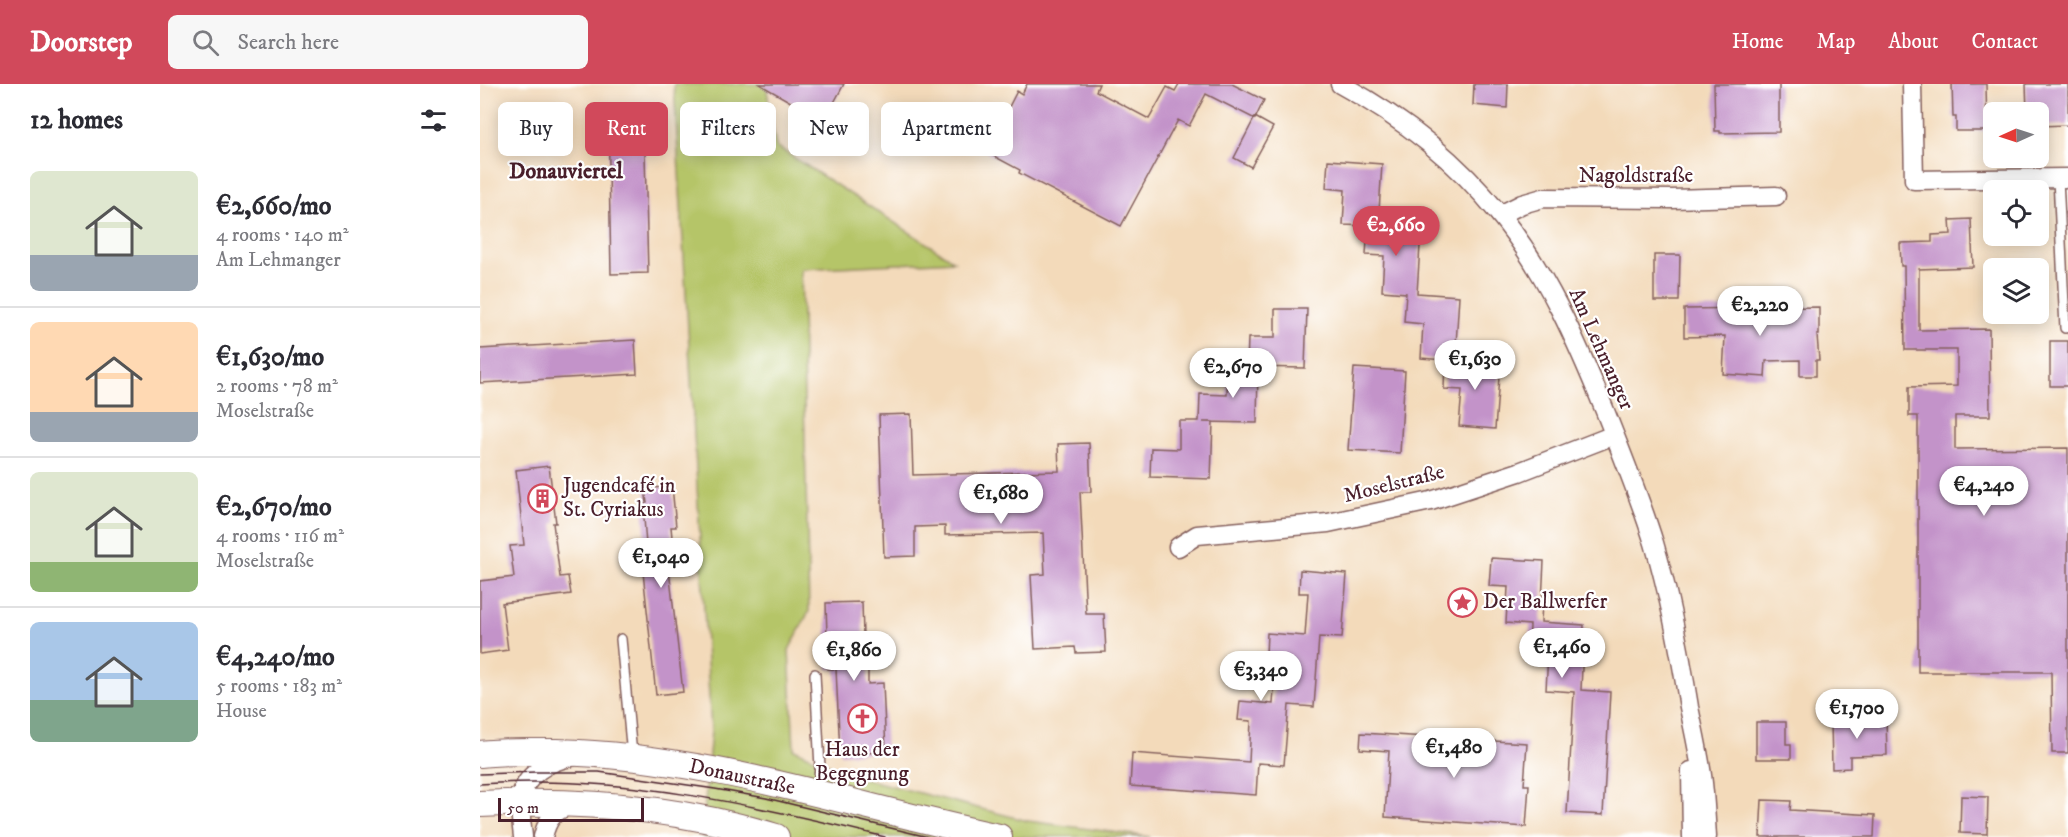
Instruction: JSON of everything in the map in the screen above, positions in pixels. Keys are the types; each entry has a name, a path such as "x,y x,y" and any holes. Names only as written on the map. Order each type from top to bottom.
{"main road":[{"name":"Donaustraße","path":"480,754 535,752 600,754 689,765 999,837"},
{"path":"480,804 581,802 629,806 731,824 776,837"}],"street":[{"name":"Am Lehmanger","path":"1340,84 1375,104 1443,154 1472,183 1526,250 1562,313 1588,369 1614,435 1653,542 1664,580 1679,639 1703,782 1707,837"},
{"path":"1912,84 1914,180 2063,178"},
{"name":"Nagoldstraße","path":"1500,215 1522,204 1543,198 1672,199 1776,196"},
{"name":"Moselstraße","path":"1178,548 1197,535 1328,523 1431,501 1519,472 1614,435"},
{"name":"Am Lehmanger","path":"1690,712 1692,837"},
{"path":"523,837 520,802 527,781 541,768 568,758 600,754"},
{"path":"543,837 546,825 558,810 581,802"}],"lane":[{"path":"2063,178 2065,328"},
{"path":"621,639 632,757"},
{"path":"815,674 820,768 817,793"}],"green space":[{"path":"674,84 770,84 767,90 769,102 680,102 680,156 776,156 776,146 788,156 791,156 954,261 801,269 809,611 789,650 794,749 854,776 1028,821 1150,837 702,837 711,731"}],"building":[{"path":"759,84 844,84 834,102 791,102"},
{"path":"1027,84 1099,84 1096,91 1149,119 1167,87 1175,91 1179,84 1232,84 1264,100 1255,119 1206,94 1189,126 1178,120 1121,226 1019,173 1020,170 994,156 1013,156 1011,102 1017,91 1022,94"},
{"path":"1474,84 1508,84 1507,108 1473,105"},
{"path":"1714,84 1779,84 1779,132 1720,133 1720,131 1715,131"},
{"path":"1952,84 1986,84 1986,102 1983,102 1983,131 1956,131 1956,117 1953,117"},
{"path":"2026,84 2068,84 2068,125 2049,126 2049,102 2027,102"},
{"path":"1255,117 1273,127 1251,167 1234,158"},
{"path":"609,156 645,156 648,273 611,274"},
{"path":"1328,160 1382,164 1378,227 1421,230 1417,293 1459,296 1455,361 1421,358 1423,324 1404,322 1406,293 1382,291 1384,256 1366,255 1368,226 1343,225 1345,190 1326,188"},
{"path":"1971,219 1973,267 1919,269 1919,330 1989,329 1990,416 1955,416 1955,449 2068,448 2068,753 2052,753 2051,672 1918,672 1918,416 1909,416 1909,387 1957,386 1957,350 1905,350 1904,266 1901,266 1900,243 1932,242 1932,235 1951,234 1950,220"},
{"path":"1654,255 1680,255 1679,301 1654,301"},
{"path":"1819,307 1819,335 1817,335 1819,360 1816,360 1816,376 1800,376 1800,360 1766,361 1765,377 1723,374 1725,336 1684,337 1684,309"},
{"path":"1275,309 1307,309 1305,368 1258,367 1257,423 1213,422 1211,479 1150,477 1151,448 1179,449 1179,421 1199,421 1200,394 1227,395 1228,366 1247,367 1248,338 1275,338"},
{"path":"635,340 637,374 480,383 480,349"},
{"path":"2050,341 2068,341 2068,386 2050,386"},
{"path":"1445,360 1500,364 1495,429 1459,426 1462,390 1444,389"},
{"path":"1354,368 1405,371 1400,453 1348,450"},
{"path":"911,414 913,475 1059,471 1058,444 1089,443 1091,492 1080,492 1086,614 1104,614 1106,652 1076,653 1075,647 1035,649 1031,575 1045,574 1043,533 945,535 945,526 915,527 915,556 884,557 879,415"},
{"path":"549,466 560,577 568,576 571,594 502,603 508,650 480,654 480,581 514,577 510,546 524,545 516,470"},
{"path":"672,486 676,527 671,527 675,568 669,569 683,692 656,695 643,572 645,572 642,545 646,545 643,504 647,503 645,489"},
{"path":"1491,558 1544,561 1541,622 1584,625 1581,690 1610,692 1603,815 1567,813 1574,692 1546,690 1548,654 1529,653 1530,625 1506,623 1508,587 1489,586"},
{"path":"1300,570 1347,574 1342,638 1319,637 1314,707 1289,705 1284,765 1258,763 1256,795 1130,786 1132,753 1249,762 1251,721 1238,720 1240,701 1273,704 1276,656 1266,655 1267,633 1305,636 1308,593 1299,593"},
{"path":"862,602 864,668 868,668 868,684 883,683 886,752 840,754 836,669 828,669 826,603"},
{"path":"1886,718 1887,755 1850,756 1850,768 1832,769 1831,720"},
{"path":"1756,722 1786,722 1786,744 1791,744 1791,759 1756,759"},
{"path":"1361,733 1527,743 1524,785 1529,785 1526,827 1385,817 1389,751 1360,749"},
{"path":"1961,796 1988,797 1987,834 1960,833"},
{"path":"1762,800 1791,801 1790,810 1875,815 1874,837 1760,837"}],"tram line":[{"path":"480,774 599,772 766,798 928,837"},
{"path":"480,784 583,783 684,794 785,813 885,837"}],"place":[{"name":"Jugendcafé in St. Cyriakus","path":"542,498"},
{"name":"Der Ballwerfer","path":"1462,602"},
{"name":"Haus der Begegnung","path":"862,719"}],"district":[{"name":"Donauviertel","path":"566,171"}]}
